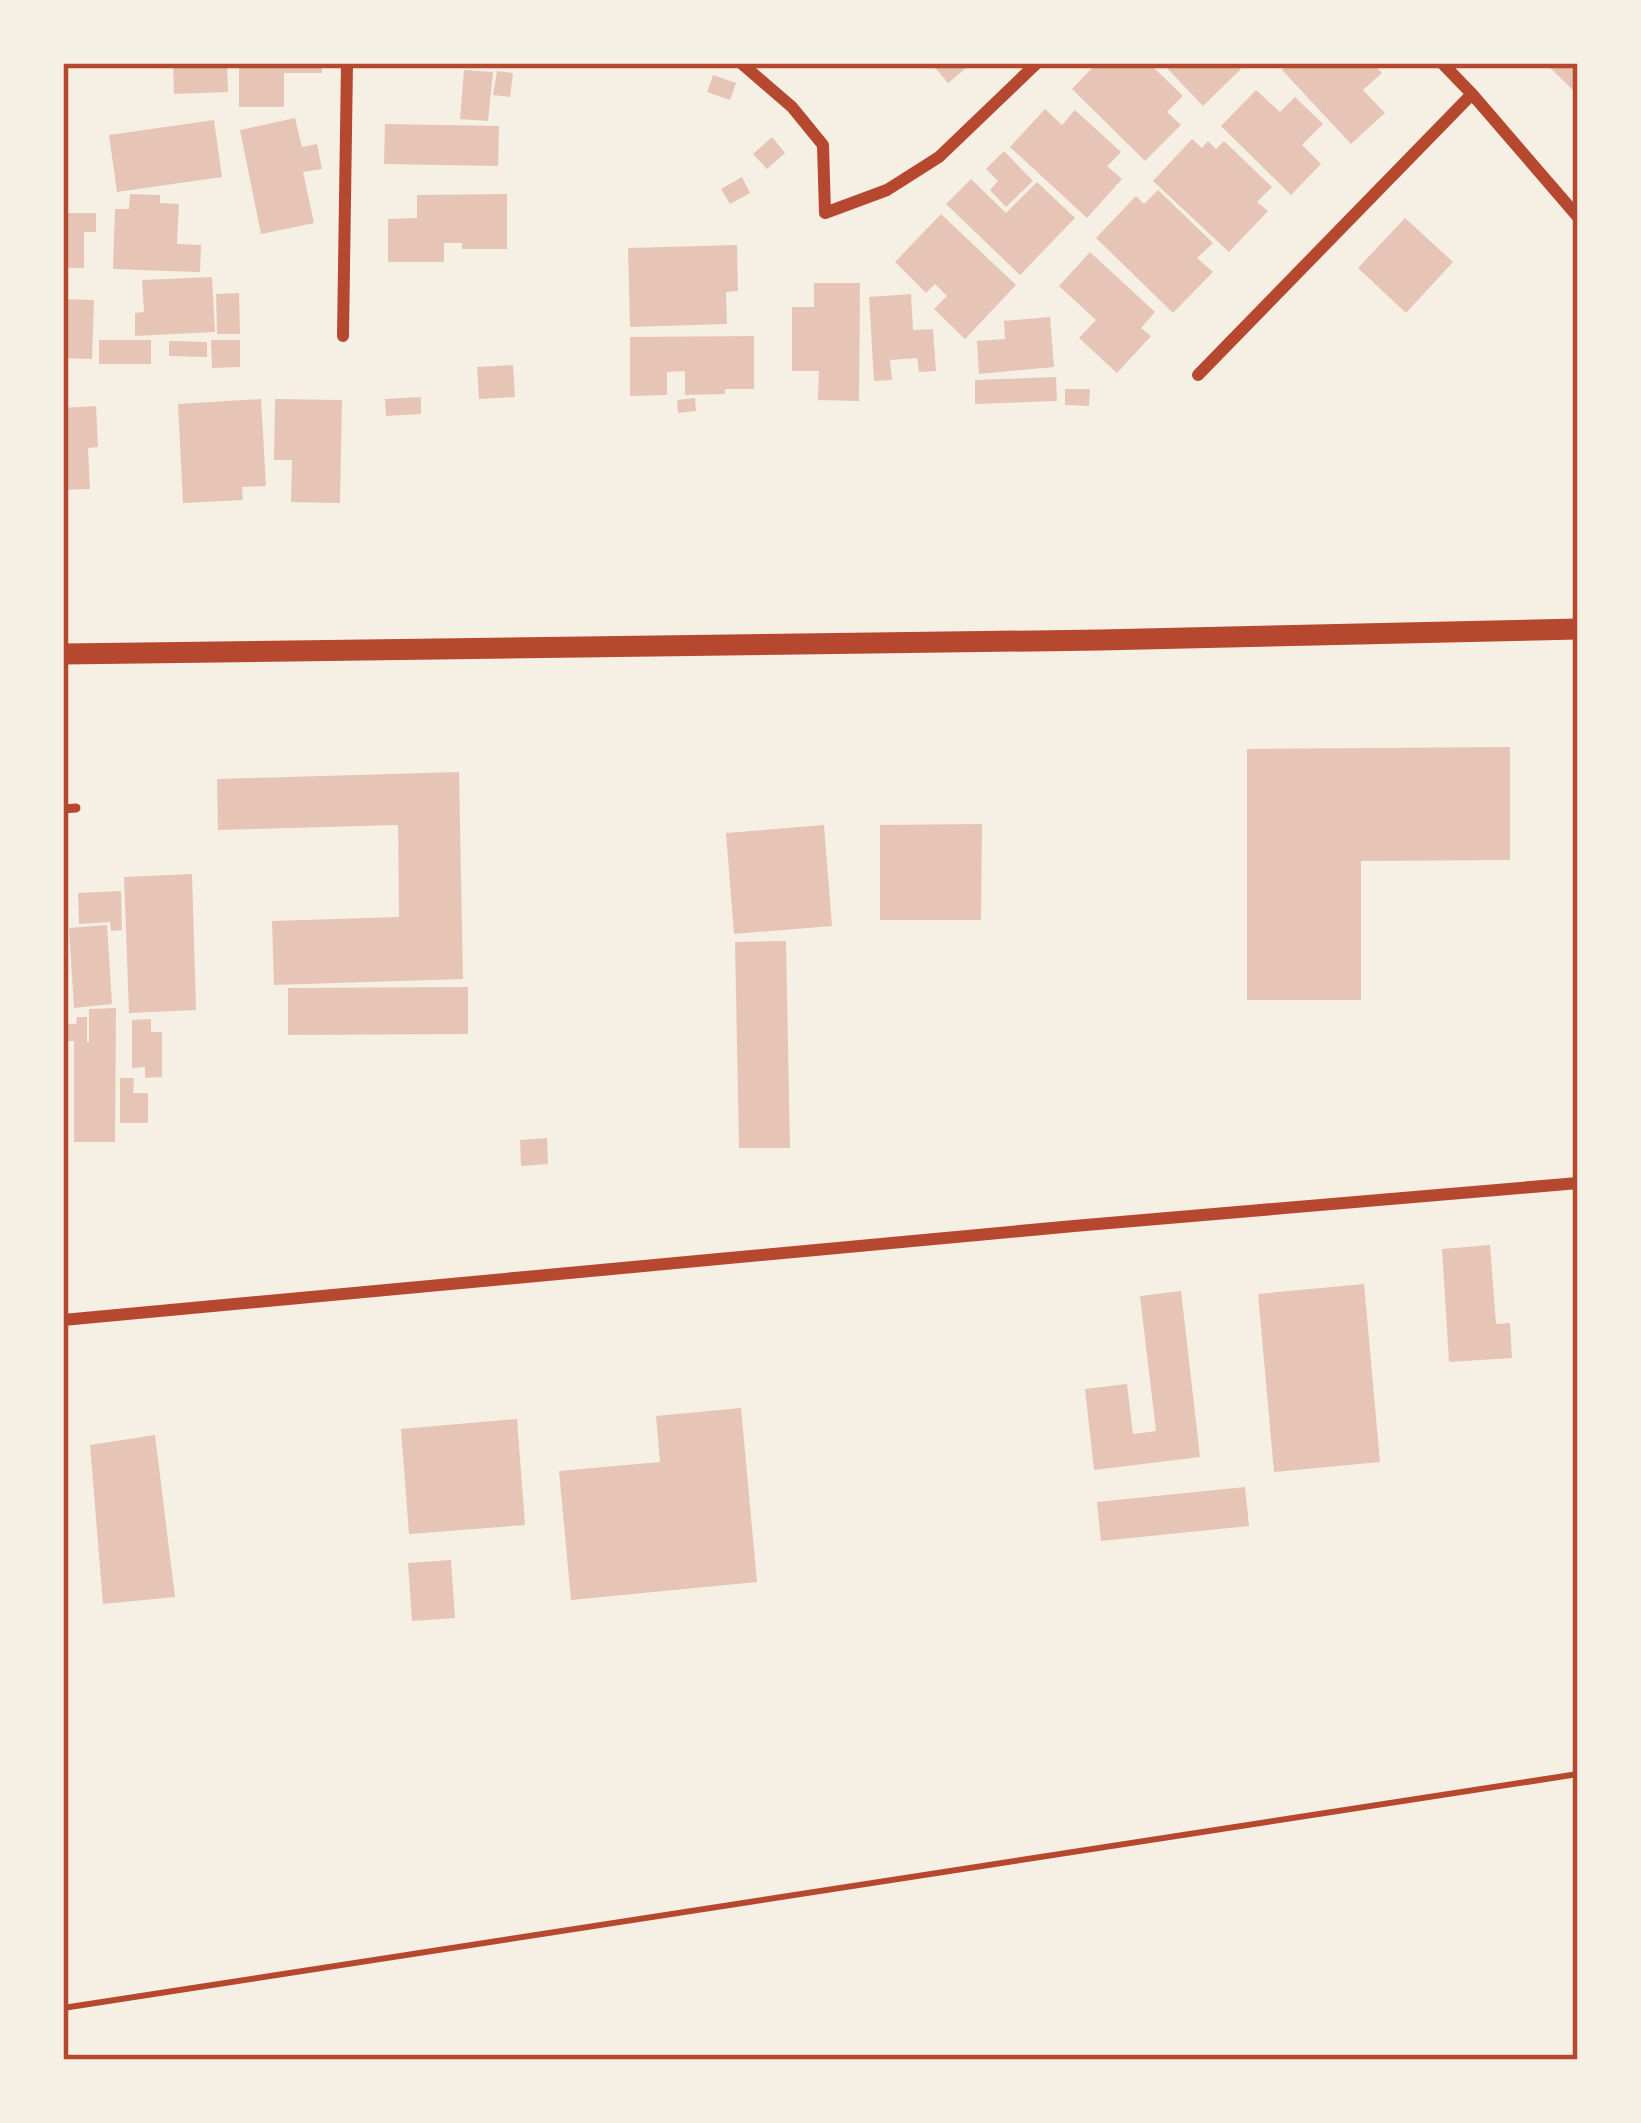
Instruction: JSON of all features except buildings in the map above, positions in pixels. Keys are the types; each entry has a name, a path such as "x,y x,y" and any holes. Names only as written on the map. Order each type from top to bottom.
{"street":[{"path":"343,336 347,63"},
{"path":"741,63 792,107 823,145 825,212 887,190 939,157 1037,63"},
{"path":"1442,63 1578,217"},
{"path":"1198,375 1472,94"},
{"path":"63,654 1578,629"},
{"path":"63,1320 1578,1184"}],"lane":[{"path":"63,809 76,808"}],"path":[{"path":"63,2008 1578,1774"}]}
